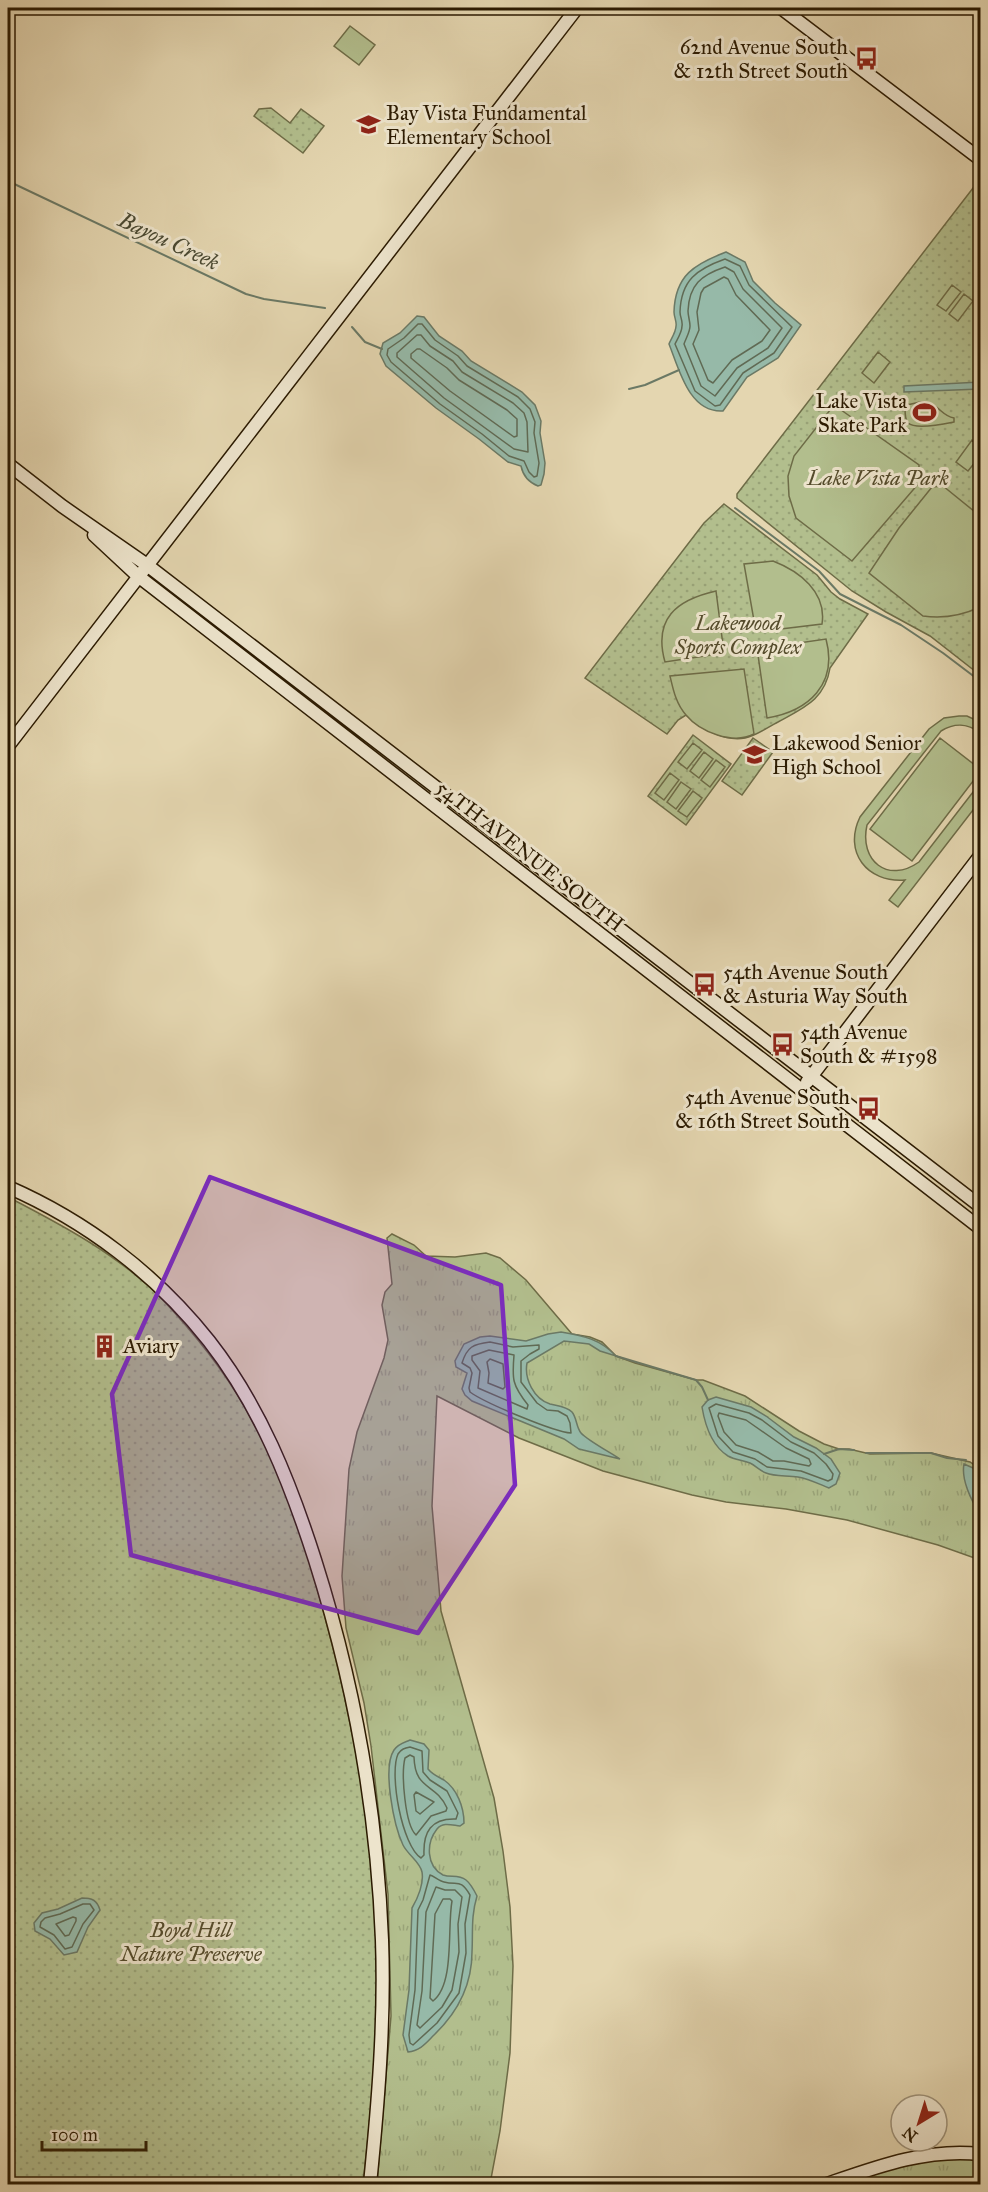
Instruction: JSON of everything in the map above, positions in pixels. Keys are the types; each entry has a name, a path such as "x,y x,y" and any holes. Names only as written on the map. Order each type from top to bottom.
{"street":[{"path":"8,746 577,8"},
{"path":"781,8 981,159"},
{"name":"54TH AVENUE SOUTH","path":"8,464 62,506 147,564 981,1206"},
{"name":"54TH AVENUE SOUTH","path":"62,506 138,576 981,1228"},
{"path":"801,1091 981,856"},
{"path":"8,1187 54,1210 92,1233 130,1261 192,1322 209,1342 244,1393 274,1449 301,1516 333,1619 345,1670 359,1734 374,1833 382,1943 382,2014 370,2184"},
{"path":"827,2184 907,2158 939,2153 981,2154"}],"highlighted area":[{"path":"210,1177 501,1285 515,1485 418,1633 131,1555 112,1394"}],"green space":[{"path":"350,26 375,45 359,65 334,46"},
{"path":"271,108 290,123 301,109 324,126 303,153 254,116 259,109"},
{"name":"Lake Vista Park","path":"980,179 980,675 930,636 852,591 737,498 737,494"},
{"path":"952,285 961,292 946,311 937,305"},
{"path":"964,294 973,301 958,321 949,314"},
{"path":"878,352 890,362 874,383 862,373"},
{"name":"Lake Vista Skate Park","path":"920,402 936,407 945,415 954,418 954,422 923,426 908,423 905,408 907,405"},
{"path":"834,405 919,465 919,483 852,561 796,518 789,496 788,476 794,456"},
{"path":"972,440 980,447 980,456 968,471 956,462"},
{"path":"943,486 980,516 980,607 953,616 923,616 869,573 899,528 932,487"},
{"name":"Lakewood Sports Complex","path":"724,504 817,575 840,599 868,614 830,668 818,695 812,702 796,712 745,738 729,738 713,733 686,715 678,720 667,734 585,678 704,523"},
{"path":"773,561 801,577 816,593 820,602 822,624 756,632 744,564"},
{"path":"716,591 724,653 665,662 662,634 671,614 689,600"},
{"path":"826,639 829,655 828,669 817,693 796,709 767,718 758,655 764,648"},
{"path":"744,669 754,734 736,738 717,735 692,721 677,701 670,676"},
{"path":"967,716 980,722 980,733 971,727 961,725 941,731 867,825 867,849 878,865 897,871 908,868 919,862 980,783 980,801 898,907 889,900 905,880 891,880 880,876 870,871 862,863 857,853 855,830 860,817 929,729 944,718"},
{"path":"693,735 731,764 686,825 648,796"},
{"path":"753,738 773,752 742,795 722,781"},
{"path":"940,738 980,769 980,772 912,861 870,829"},
{"path":"693,743 702,750 687,769 678,762"},
{"path":"704,752 713,759 699,778 690,771"},
{"path":"716,760 725,767 710,787 701,780"},
{"path":"670,773 679,780 664,800 655,793"},
{"path":"681,782 691,789 676,809 667,802"},
{"path":"693,791 702,798 687,817 678,811"},
{"name":"Boyd Hill Nature Preserve","path":"8,1197 109,1255 145,1283 173,1311 216,1364 244,1406 269,1455 290,1505 316,1584 346,1703 369,1845 374,1893 377,2013 373,2086 363,2184 8,2184"},
{"path":"392,1234 414,1245 426,1256 455,1257 486,1253 500,1258 526,1280 572,1334 602,1342 616,1356 635,1363 703,1380 745,1396 799,1431 824,1444 870,1454 931,1453 970,1462 980,1469 980,1560 938,1545 847,1520 786,1509 726,1502 603,1471 519,1438 437,1396 432,1506 441,1611 494,1798 510,1907 513,1966 510,2053 500,2131 490,2184 377,2184 391,2016 388,1894 371,1746 364,1703 346,1628 342,1576 349,1469 357,1432 384,1358 388,1340 382,1305 385,1292 392,1284 387,1238"},
{"path":"939,2157 980,2158 980,2184 838,2184 867,2174"}],"water":[{"path":"726,252 745,262 753,281 801,325 778,358 747,377 723,411 711,410 694,397 687,388 669,344 676,328 675,299 683,280 705,261"},
{"path":"417,316 424,317 439,336 462,351 471,361 522,392 535,405 541,421 540,433 545,463 541,485 531,483 521,466 508,462 436,408 386,366 380,354 383,343 400,333"},
{"path":"980,382 980,389 904,392 904,386"},
{"path":"561,1332 591,1339 616,1356 600,1351 589,1344 564,1341 527,1363 526,1369 531,1388 544,1401 570,1410 574,1414 581,1433 620,1459 579,1449 564,1439 472,1401 462,1389 467,1373 456,1367 455,1361 464,1344 480,1337 490,1336 526,1341"},
{"path":"716,1397 751,1407 794,1437 816,1448 831,1459 840,1473 836,1484 829,1488 794,1476 770,1474 722,1452 707,1428 702,1407 708,1400"},
{"path":"964,1464 980,1471 980,1513 968,1490 963,1470"},
{"path":"410,1740 424,1744 429,1750 428,1769 453,1788 463,1811 464,1823 460,1826 439,1827 433,1835 430,1854 433,1866 443,1875 466,1880 477,1896 473,1917 471,1964 462,1997 443,2026 419,2048 408,2052 403,2035 409,1990 412,1908 420,1890 422,1872 405,1849 400,1836 393,1811 389,1770 394,1750"},
{"path":"82,1898 94,1900 100,1910 88,1927 77,1952 64,1955 50,1939 35,1931 34,1923 42,1913 58,1909"}],"waterway":[{"name":"Bayou Creek","path":"8,181 246,294 325,308"},
{"name":"Bayou Creek","path":"352,327 365,342 382,349"},
{"name":"Bayou Creek","path":"629,389 645,385 679,370"},
{"path":"735,508 819,571 840,594 901,625 980,681"},
{"path":"616,1356 696,1380 708,1400"},
{"path":"824,1454 839,1449 854,1450"},
{"path":"866,1453 931,1453 966,1460"}],"place":[{"name":"62nd Avenue South & 12th Street South","path":"866,59"},
{"name":"Bay Vista Fundamental Elementary School","path":"368,125"},
{"name":"Lake Vista Skate Park","path":"925,413"},
{"name":"Lakewood Senior High School","path":"754,755"},
{"name":"54th Avenue South & Asturia Way South","path":"705,984"},
{"name":"54th Avenue South & #1598","path":"782,1044"},
{"name":"54th Avenue South & 16th Street South","path":"868,1109"},
{"name":"Aviary","path":"105,1346"}]}
